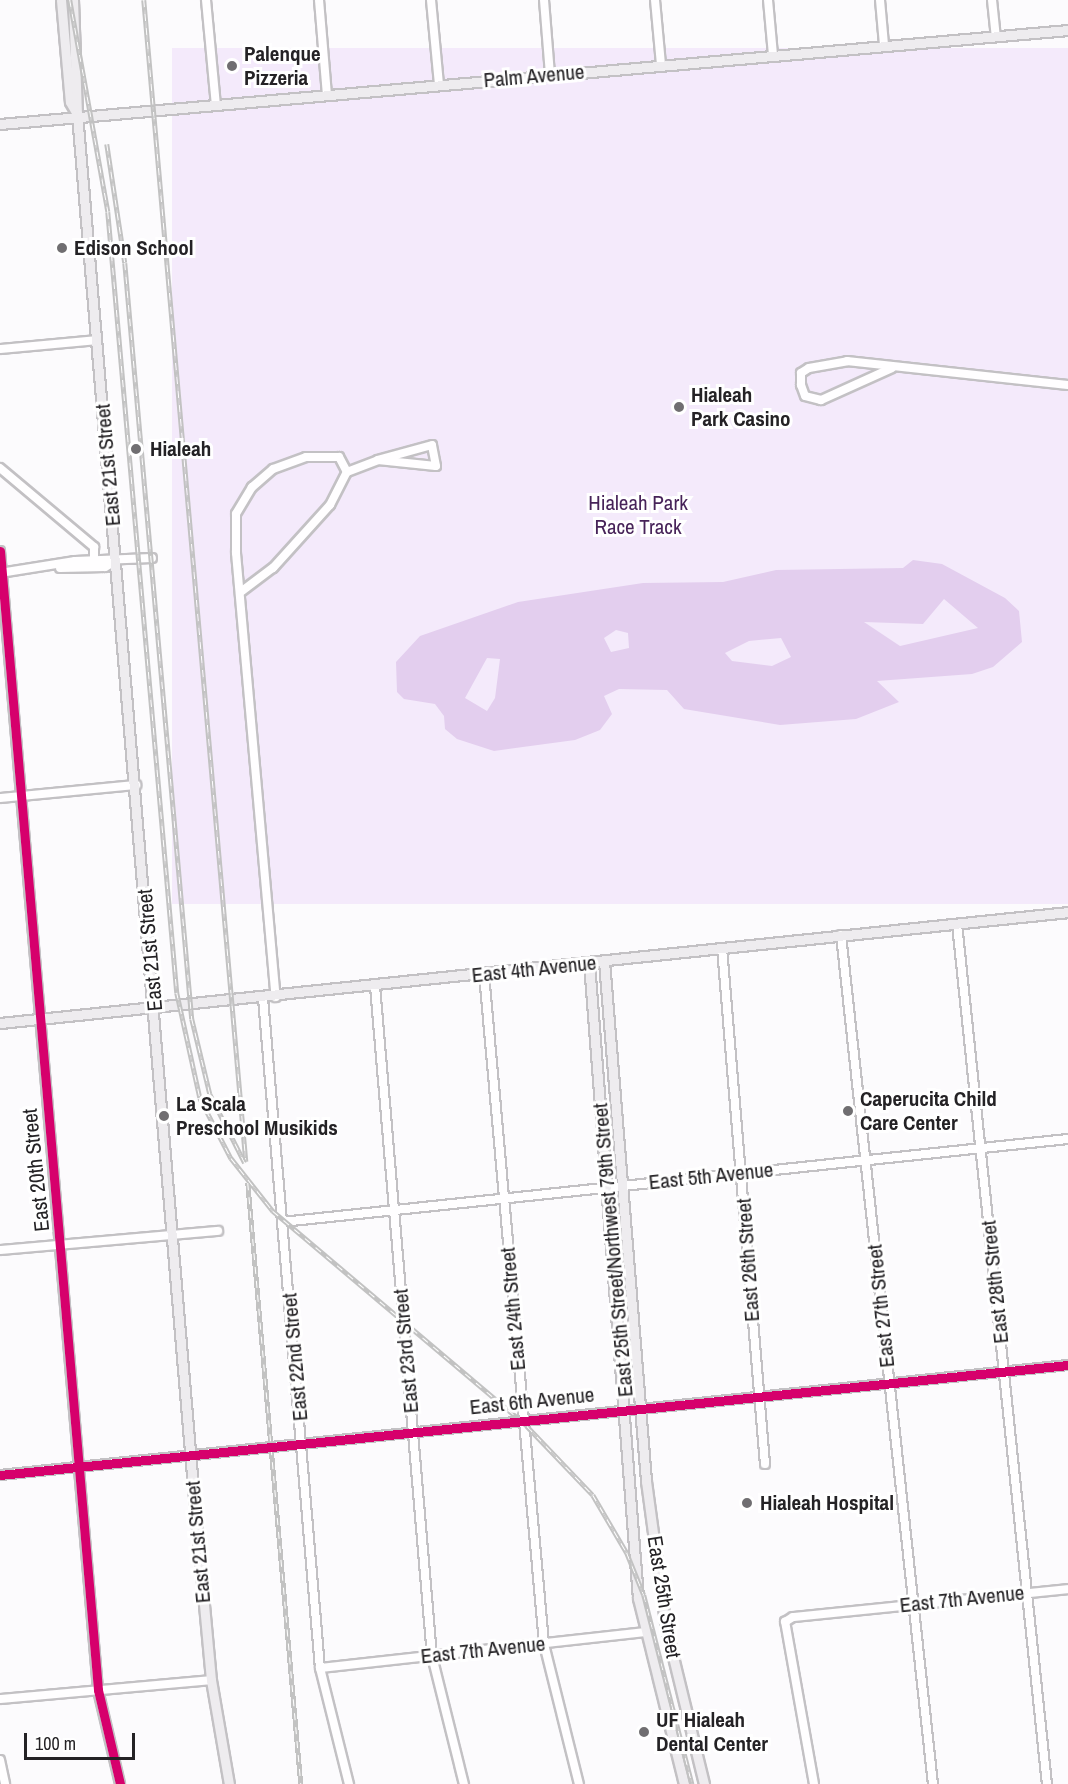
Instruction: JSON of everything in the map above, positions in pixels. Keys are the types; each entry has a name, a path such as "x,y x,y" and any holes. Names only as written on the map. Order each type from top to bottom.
{"main road":[{"path":"61,0 70,102 77,114"},
{"path":"74,0 77,114"},
{"name":"Palm Avenue","path":"0,124 77,114 216,105 1068,30"},
{"name":"East 21st Street","path":"77,114 211,1680 229,1784"},
{"name":"East 4th Avenue","path":"0,1023 276,997 1068,912"},
{"name":"East 25th Street/Northwest 79th Street","path":"604,961 641,1407"},
{"name":"East 25th Street/Northwest 79th Street","path":"589,963 627,1408 635,1570 646,1632 684,1784"},
{"name":"East 25th Street","path":"641,1407 666,1628 704,1784"}],"street":[{"path":"206,0 216,105"},
{"path":"319,0 327,94"},
{"path":"431,0 439,85"},
{"path":"544,0 550,74"},
{"path":"655,0 661,65"},
{"path":"768,0 773,55"},
{"path":"880,0 884,45"},
{"path":"992,0 996,36"},
{"path":"0,349 97,340"},
{"path":"892,368 820,400 805,396 801,385 801,373 826,363 892,368 1068,385"},
{"path":"242,591 253,588 307,532 347,472 378,460 432,445 435,466 414,467 378,460"},
{"path":"276,997 242,591 236,553 236,514 252,487 273,469 306,457 339,457 347,472"},
{"path":"0,468 94,547 94,559"},
{"name":"East 20th Street","path":"0,551 98,1690 120,1784"},
{"path":"1,573 53,567 94,559 116,561 152,558"},
{"path":"53,567 105,567 116,561"},
{"path":"0,798 136,785"},
{"name":"East 28th Street","path":"957,924 1047,1784"},
{"name":"East 27th Street","path":"841,935 889,1383 916,1604 933,1784"},
{"name":"East 26th Street","path":"722,948 765,1464"},
{"name":"East 24th Street","path":"484,974 522,1421 544,1644 579,1784"},
{"name":"East 23rd Street","path":"375,986 432,1656 464,1784"},
{"name":"East 22nd Street","path":"262,998 320,1668 349,1784"},
{"name":"East 5th Avenue","path":"282,1222 1068,1138"},
{"path":"0,1250 218,1231"},
{"name":"East 6th Avenue","path":"0,1475 191,1457 627,1408 1068,1365"},
{"name":"East 7th Avenue","path":"814,1784 785,1622 916,1604 1068,1589"},
{"name":"East 7th Avenue","path":"320,1668 646,1632"},
{"path":"0,1699 211,1680"},
{"path":"0,1760 5,1784"}],"green space":[{"name":"Hialeah Park Race Track","path":"172,48 1068,48 1068,904 172,904"}],"shaded area":[{"path":"913,560 942,564 1005,598 1019,611 1022,642 993,667 972,674 877,681 899,702 856,719 780,725 684,709 667,690 619,689 604,696 612,714 600,730 575,740 494,751 457,739 445,729 444,716 435,704 404,699 397,692 396,662 420,636 518,602 643,583 723,582 776,570 903,568","holes":["944,599 978,628 900,646 864,622 923,624","616,630 628,633 629,648 611,652 604,638","781,638 791,657 772,666 732,661 725,653 749,641","487,658 500,659 495,698 487,711 465,698"]}],"railway":[{"path":"70,0 108,212 177,993 200,1098 231,1158 273,1211 527,1426 593,1495 627,1553 644,1595 692,1784"},
{"path":"144,0 246,1162"},
{"path":"107,144 125,263 192,1019 210,1094 245,1163"},
{"path":"248,1183 301,1784"}],"cycle path":[{"path":"0,551 98,1690 120,1784"},
{"path":"0,1475 1068,1365"}],"place":[{"name":"Palenque Pizzeria","path":"232,66"},
{"name":"Edison School","path":"62,248"},
{"name":"Hialeah Park Casino","path":"679,407"},
{"name":"Hialeah","path":"136,449"},
{"name":"Caperucita Child Care Center","path":"848,1111"},
{"name":"La Scala Preschool Musikids","path":"164,1116"},
{"name":"Hialeah Hospital","path":"747,1503"},
{"name":"UF Hialeah Dental Center","path":"644,1732"}]}
